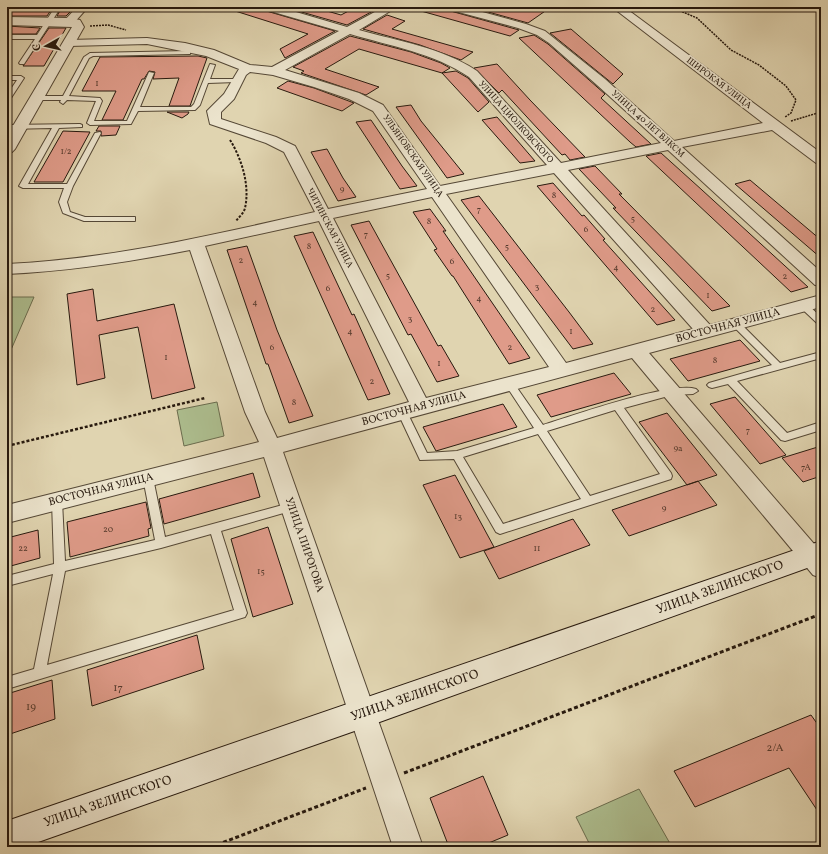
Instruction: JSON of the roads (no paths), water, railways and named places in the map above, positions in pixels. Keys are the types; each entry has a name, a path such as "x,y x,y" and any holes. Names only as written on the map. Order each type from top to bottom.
{"main road":[{"path":"7,20 48,20 74,24 69,43 38,98 14,127 7,149"},
{"name":"УЛИЦА ЗЕЛИНСКОГО","path":"7,837 362,714 818,559"}],"street":[{"path":"74,24 83,7"},
{"name":"УЛИЦА ЦИОЛКОВСКОГО","path":"267,7 458,64 473,74 705,331"},
{"path":"274,71 392,7"},
{"name":"УЛИЦА 40 ЛЕТ ВЛКСМ","path":"451,7 541,33 553,41 601,82 821,281"},
{"name":"ШИРОКАЯ УЛИЦА","path":"617,7 821,160"},
{"name":"УЛЬЯНОВСКАЯ УЛИЦА","path":"69,43 148,41 210,53 248,68 274,71 354,96 378,108 561,370"},
{"path":"228,96 241,72 248,68"},
{"path":"228,96 251,85"},
{"name":"ЧИТИНСКАЯ УЛИЦА","path":"228,96 214,111 215,121 271,140 290,149 421,406"},
{"path":"7,269 92,262 196,243 324,215 774,125"},
{"name":"УЛИЦА ПИРОГОВА","path":"196,243 255,412 271,447 290,507 408,847"},
{"name":"ВОСТОЧНАЯ УЛИЦА","path":"7,514 271,447 821,301"},
{"path":"636,350 818,559"}],"lane":[{"path":"22,63 48,20 58,7"},
{"path":"7,37 38,37"},
{"path":"64,100 87,57 92,54 188,53"},
{"path":"136,109 193,109 197,105 212,65"},
{"path":"38,98 64,100 98,99 99,101 90,123 129,123 152,72"},
{"path":"7,78 21,78 7,100"},
{"path":"206,81 236,80"},
{"path":"57,126 23,186 69,186"},
{"path":"14,127 80,126"},
{"path":"98,134 69,186 63,202 67,213 84,219 132,219"},
{"path":"804,306 821,322"},
{"path":"736,324 778,366"},
{"path":"712,385 821,355"},
{"path":"730,380 785,437 821,426"},
{"path":"510,384 587,500"},
{"path":"402,411 424,457 457,455 538,428 617,406 672,392 693,391"},
{"path":"457,455 500,530 587,500 667,476 617,406"},
{"path":"148,478 161,543"},
{"path":"39,674 60,567 57,501"},
{"path":"7,581 161,543 290,507"},
{"path":"7,683 241,614 215,528"}]}
